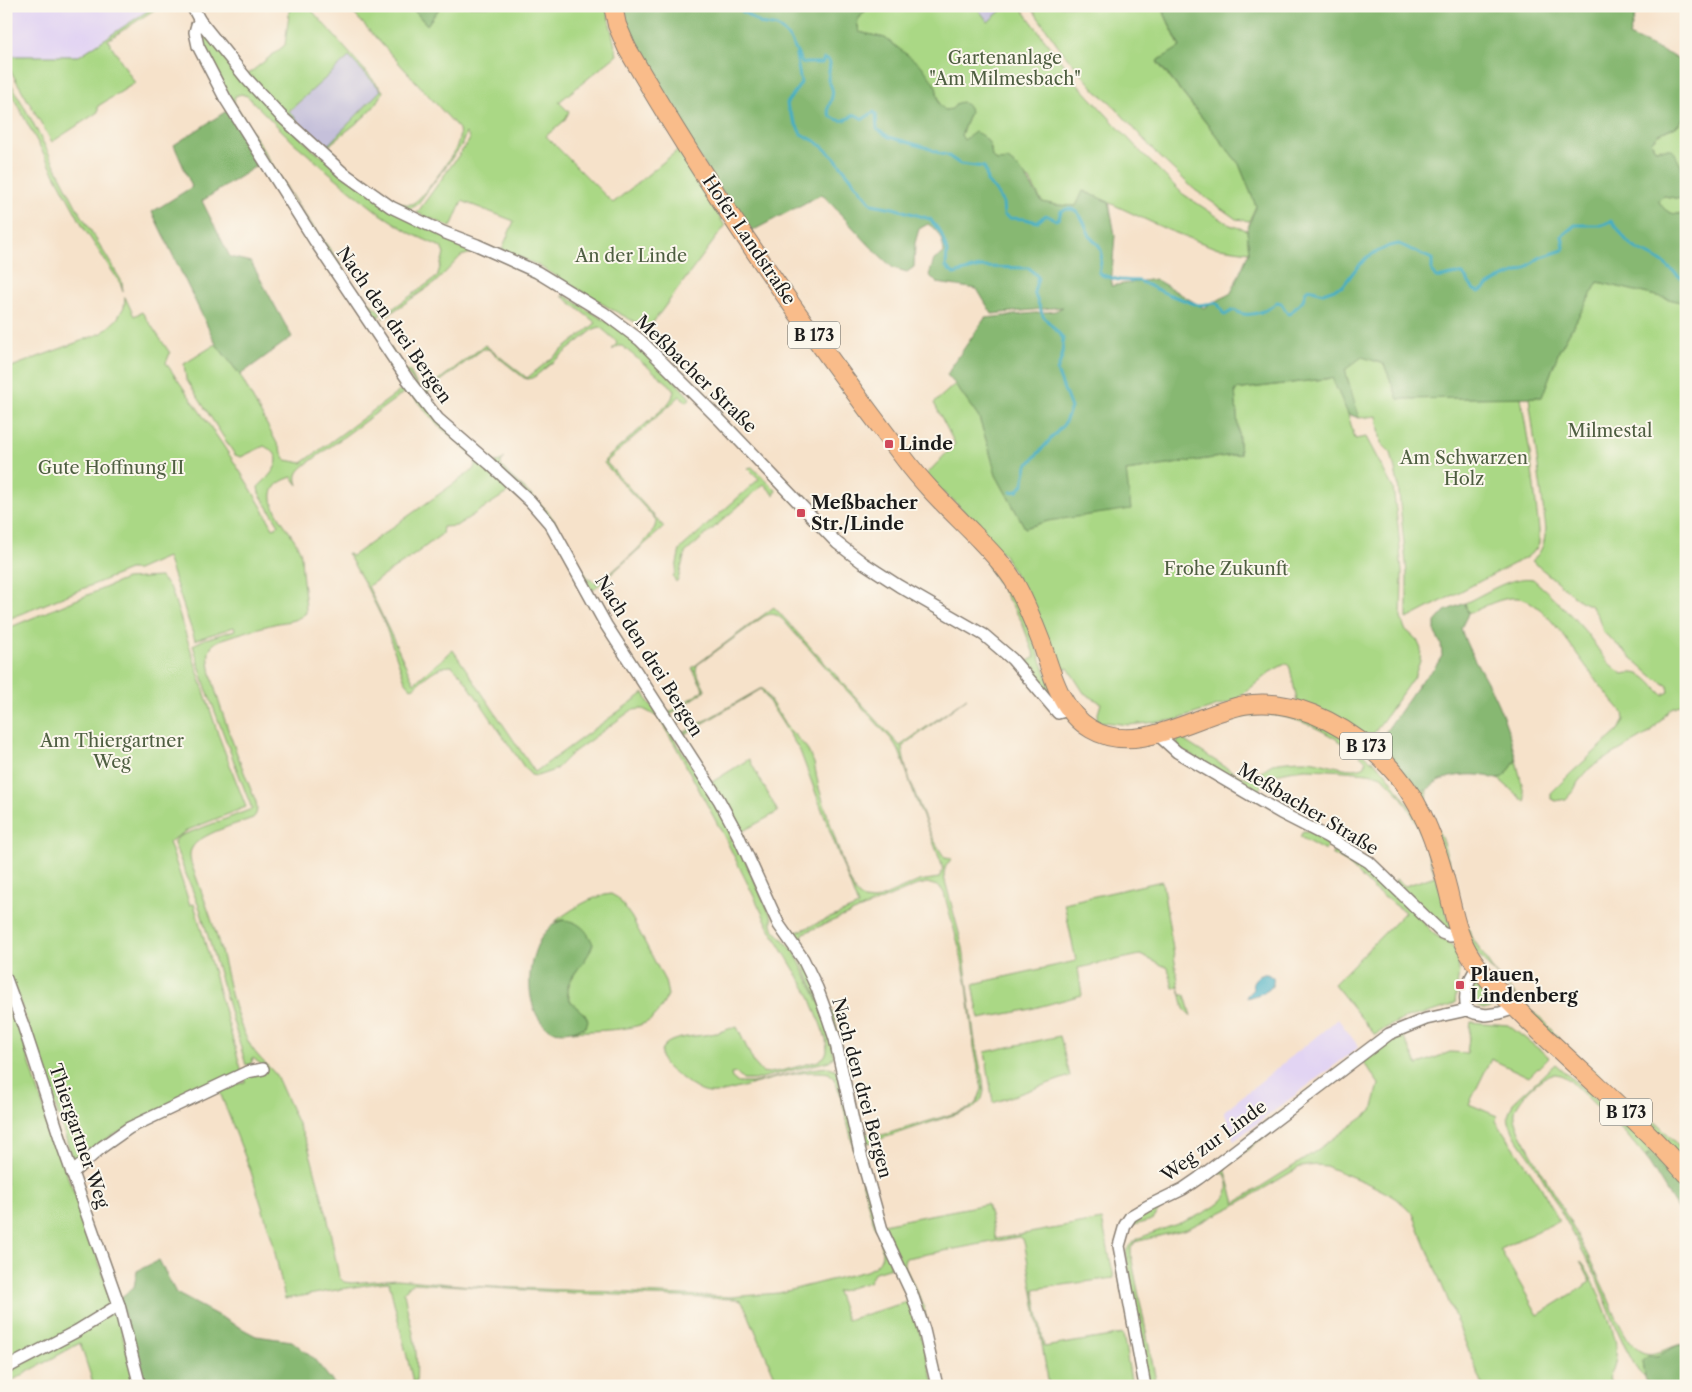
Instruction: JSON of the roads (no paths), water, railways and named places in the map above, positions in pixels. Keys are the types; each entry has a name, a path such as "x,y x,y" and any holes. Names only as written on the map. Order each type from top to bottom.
{"main road":[{"name":"Hofer Landstraße","path":"612,6 617,25 627,48 734,221 846,381 920,480 990,551 1016,585 1032,618 1055,682 1069,710 1079,721 1097,733 1111,737 1129,738 1157,734 1236,707 1269,704 1287,706 1308,712 1352,736 1370,749 1404,783 1417,802 1428,824 1437,850 1459,935 1478,966 1516,1008 1579,1070 1641,1126 1686,1174"}],"street":[{"name":"Meßbacher Straße","path":"192,6 200,21 246,78 281,116 342,172 391,207 443,232 536,272 611,319 640,340 719,419 837,543 899,586 984,635 1012,659 1058,713 1069,710"},
{"name":"Nach den drei Bergen","path":"200,21 195,32 198,46 225,98 315,241 408,380 438,419 530,501 550,524 606,625 719,800 738,835 779,925 803,959 817,988 828,1018 835,1040 859,1148 882,1230 912,1294 924,1330 937,1386"},
{"name":"Meßbacher Straße","path":"1157,734 1177,752 1369,862 1442,933 1450,936 1459,935"},
{"path":"1467,1010 1465,998 1467,987 1470,978 1478,966"},
{"name":"Thiergartner Weg","path":"6,978 119,1305 140,1386"},
{"name":"Weg zur Linde","path":"1145,1386 1119,1246 1125,1225 1131,1216 1183,1189 1388,1034 1426,1020 1467,1010 1486,1016 1516,1008"},
{"path":"72,1173 102,1147 130,1128 247,1072 263,1070"},
{"path":"6,1368 77,1331 119,1305"}],"water":[{"path":"1261,974 1273,977 1272,986 1265,992 1247,998 1247,995 1253,989 1254,980"}],"waterway":[{"path":"741,6 742,12 759,23 775,26 782,30 792,43 802,63 822,63 824,59 828,60 830,63 828,80 833,91 828,109 830,116 842,120 856,115 863,119 874,112 876,114 877,129 889,137 947,155 960,164 984,167 987,182 995,190 1003,203 1004,215 1009,218 1037,222 1046,215 1056,220 1059,218 1061,211 1068,209 1077,212 1091,238 1100,248 1102,255 1099,273 1119,280 1139,281 1198,305 1216,303 1225,315 1234,310 1243,314 1257,313 1270,308 1277,302 1281,303 1288,314 1291,313 1303,300 1306,291 1309,289 1323,293 1343,286 1367,257 1389,246 1399,244 1432,259 1432,272 1436,277 1463,274 1474,290 1479,292 1497,280 1523,270 1539,258 1563,250 1562,236 1575,225 1602,225 1611,221 1631,245 1659,260 1680,277 1686,278"},
{"path":"796,55 801,83 787,103 788,109 801,134 817,142 834,157 872,204 930,219 941,233 947,251 946,267 954,274 980,267 1029,268 1038,277 1034,292 1043,316 1063,338 1062,357 1057,371 1071,408 1064,424 1027,466 1023,484 1018,491 1011,492"}],"place":[{"name":"Linde","path":"889,444"},
{"name":"Meßbacher Str./Linde","path":"801,513"},
{"name":"Plauen, Lindenberg","path":"1460,985"}],"park label":[{"name":"Gartenanlage \"Am Milmesbach\"","path":"1005,68"},
{"name":"An der Linde","path":"631,256"},
{"name":"Milmestal","path":"1610,431"},
{"name":"Gute Hoffnung II","path":"111,468"},
{"name":"Am Schwarzen Holz","path":"1464,468"},
{"name":"Frohe Zukunft","path":"1226,569"},
{"name":"Am Thiergartner Weg","path":"112,751"}]}
